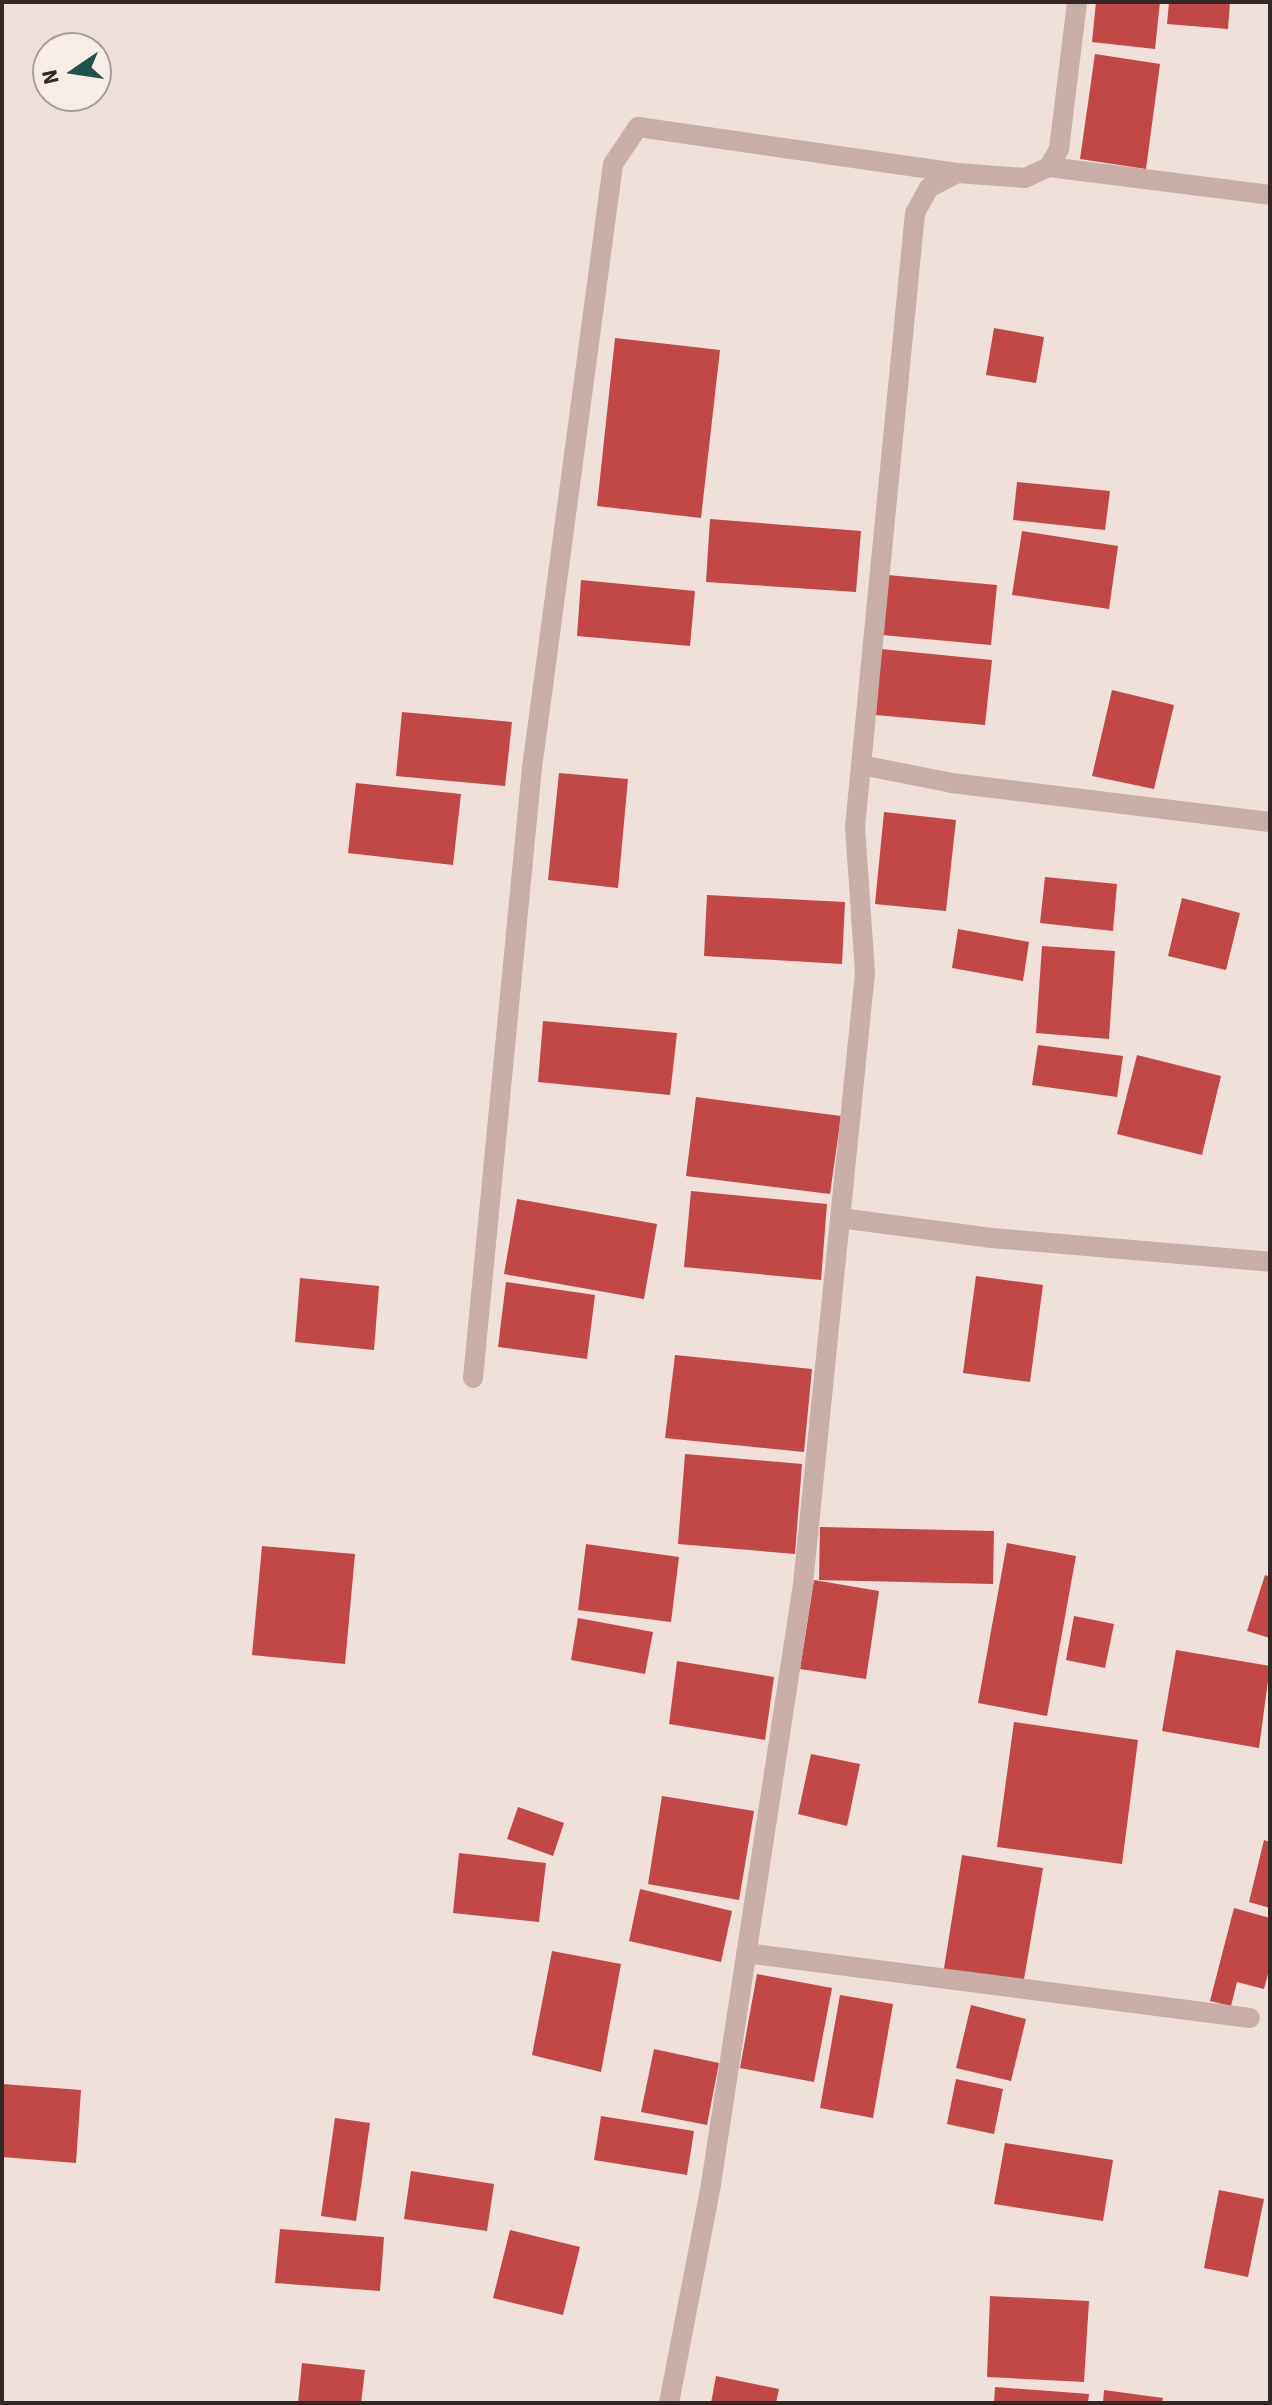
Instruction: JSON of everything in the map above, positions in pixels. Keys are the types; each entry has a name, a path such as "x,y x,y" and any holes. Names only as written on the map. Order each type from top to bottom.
{"street":[{"path":"1049,167 1059,149 1077,2"},
{"path":"473,1378 532,768 613,164 638,127 957,173 1025,178 1049,167 1270,195"},
{"path":"669,2403 711,2184 803,1584 865,973 855,827 915,213 929,188 957,173"},
{"path":"861,765 952,783 1270,822"},
{"path":"840,1218 992,1238 1270,1262"},
{"path":"746,1953 1250,2018"}],"building":[{"path":"1096,2 1160,2 1155,49 1092,42"},
{"path":"1169,2 1230,2 1228,29 1167,24"},
{"path":"1095,54 1160,64 1146,169 1080,159"},
{"path":"994,328 1044,337 1036,383 986,375"},
{"path":"615,338 720,350 701,518 597,506"},
{"path":"1017,482 1110,491 1105,530 1013,520"},
{"path":"710,519 861,531 856,592 706,582"},
{"path":"1022,531 1118,546 1109,609 1012,595"},
{"path":"888,575 997,585 991,645 882,635"},
{"path":"581,580 695,591 690,646 577,636"},
{"path":"881,649 992,660 985,725 876,715"},
{"path":"1112,690 1174,705 1154,789 1092,776"},
{"path":"402,712 512,722 505,786 396,776"},
{"path":"559,773 628,779 618,888 548,880"},
{"path":"356,783 461,794 453,865 348,853"},
{"path":"884,812 956,820 946,911 875,904"},
{"path":"1045,877 1117,884 1113,931 1040,923"},
{"path":"707,895 845,902 842,964 704,956"},
{"path":"1182,898 1240,913 1226,970 1168,956"},
{"path":"958,929 1029,942 1023,981 952,968"},
{"path":"1042,946 1115,951 1109,1039 1036,1033"},
{"path":"543,1021 677,1033 670,1095 538,1082"},
{"path":"1038,1045 1123,1056 1117,1097 1032,1085"},
{"path":"1137,1055 1221,1076 1202,1155 1117,1134"},
{"path":"696,1097 841,1116 830,1194 686,1176"},
{"path":"691,1191 827,1204 821,1280 684,1267"},
{"path":"517,1199 657,1224 644,1299 504,1274"},
{"path":"976,1276 1043,1285 1030,1382 963,1373"},
{"path":"300,1278 379,1286 374,1350 295,1342"},
{"path":"506,1282 595,1295 587,1359 498,1347"},
{"path":"675,1355 812,1369 804,1452 665,1438"},
{"path":"685,1454 802,1464 795,1554 678,1544"},
{"path":"820,1527 994,1531 993,1584 819,1580"},
{"path":"1007,1543 1076,1556 1047,1716 978,1703"},
{"path":"586,1544 679,1557 671,1622 578,1610"},
{"path":"262,1546 355,1554 345,1664 252,1655"},
{"path":"1265,1575 1270,1577 1270,1638 1247,1631"},
{"path":"814,1580 879,1591 866,1679 800,1669"},
{"path":"1074,1616 1114,1624 1105,1668 1066,1660"},
{"path":"578,1618 653,1632 645,1674 571,1660"},
{"path":"1176,1650 1270,1666 1259,1748 1162,1731"},
{"path":"677,1661 774,1677 765,1740 669,1724"},
{"path":"1014,1722 1138,1740 1122,1864 997,1847"},
{"path":"811,1754 860,1764 847,1826 798,1814"},
{"path":"662,1796 754,1811 739,1900 648,1884"},
{"path":"518,1807 564,1823 553,1856 507,1839"},
{"path":"1264,1840 1270,1842 1270,1908 1249,1902"},
{"path":"459,1853 546,1863 539,1922 453,1913"},
{"path":"962,1855 1043,1868 1023,1985 943,1975"},
{"path":"640,1889 732,1911 721,1962 629,1941"},
{"path":"1234,1908 1270,1918 1270,1966 1264,1989 1237,1982 1231,2006 1210,2001"},
{"path":"552,1951 621,1964 601,2072 532,2055"},
{"path":"757,1974 832,1988 814,2082 740,2068"},
{"path":"840,1995 893,2004 873,2118 820,2108"},
{"path":"971,2005 1026,2019 1011,2081 956,2068"},
{"path":"654,2049 719,2063 707,2125 641,2112"},
{"path":"956,2079 1003,2089 994,2134 947,2124"},
{"path":"2,2084 81,2090 76,2163 2,2157"},
{"path":"601,2116 694,2131 687,2175 594,2160"},
{"path":"335,2118 370,2123 356,2221 321,2216"},
{"path":"1005,2143 1113,2160 1103,2221 994,2204"},
{"path":"411,2171 494,2184 487,2231 404,2219"},
{"path":"1219,2190 1264,2199 1248,2277 1204,2268"},
{"path":"280,2229 384,2237 380,2291 275,2283"},
{"path":"510,2230 580,2247 563,2315 493,2298"},
{"path":"990,2296 1089,2301 1084,2382 987,2377"},
{"path":"302,2363 365,2370 361,2403 298,2403"},
{"path":"716,2376 779,2389 776,2403 711,2403"},
{"path":"995,2387 1089,2394 1088,2403 994,2403"},
{"path":"1104,2390 1163,2398 1162,2403 1103,2403"}]}
